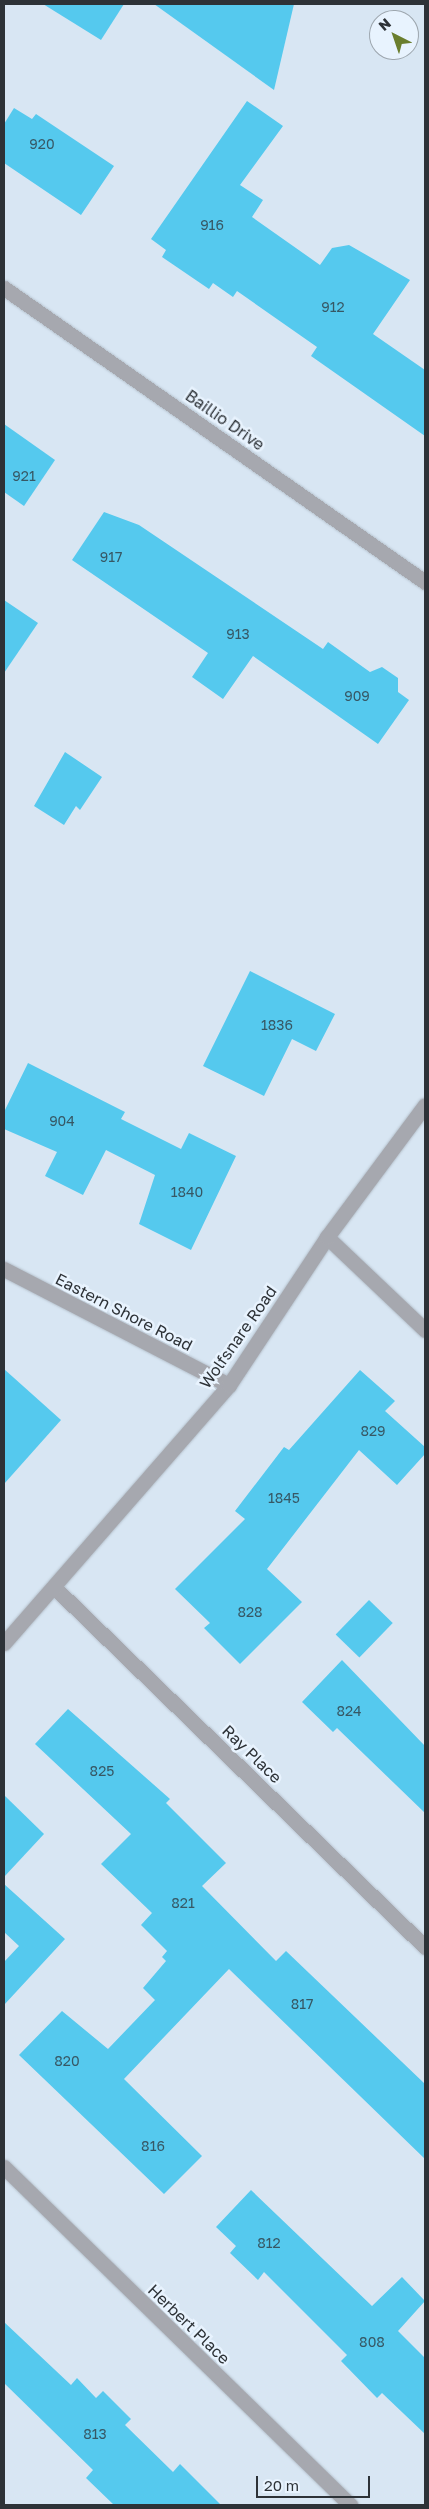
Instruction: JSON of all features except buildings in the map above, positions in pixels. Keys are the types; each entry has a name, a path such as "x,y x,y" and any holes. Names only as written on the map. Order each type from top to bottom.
{"street":[{"name":"Baillio Drive","path":"4,288 425,582"},
{"name":"Wolfsnare Road","path":"4,1643 229,1385 327,1237 425,1105"},
{"path":"327,1237 425,1330"},
{"name":"Eastern Shore Road","path":"4,1269 229,1385"},
{"name":"Ray Place","path":"54,1587 425,1947"},
{"name":"Herbert Place","path":"4,2167 350,2505"}]}
